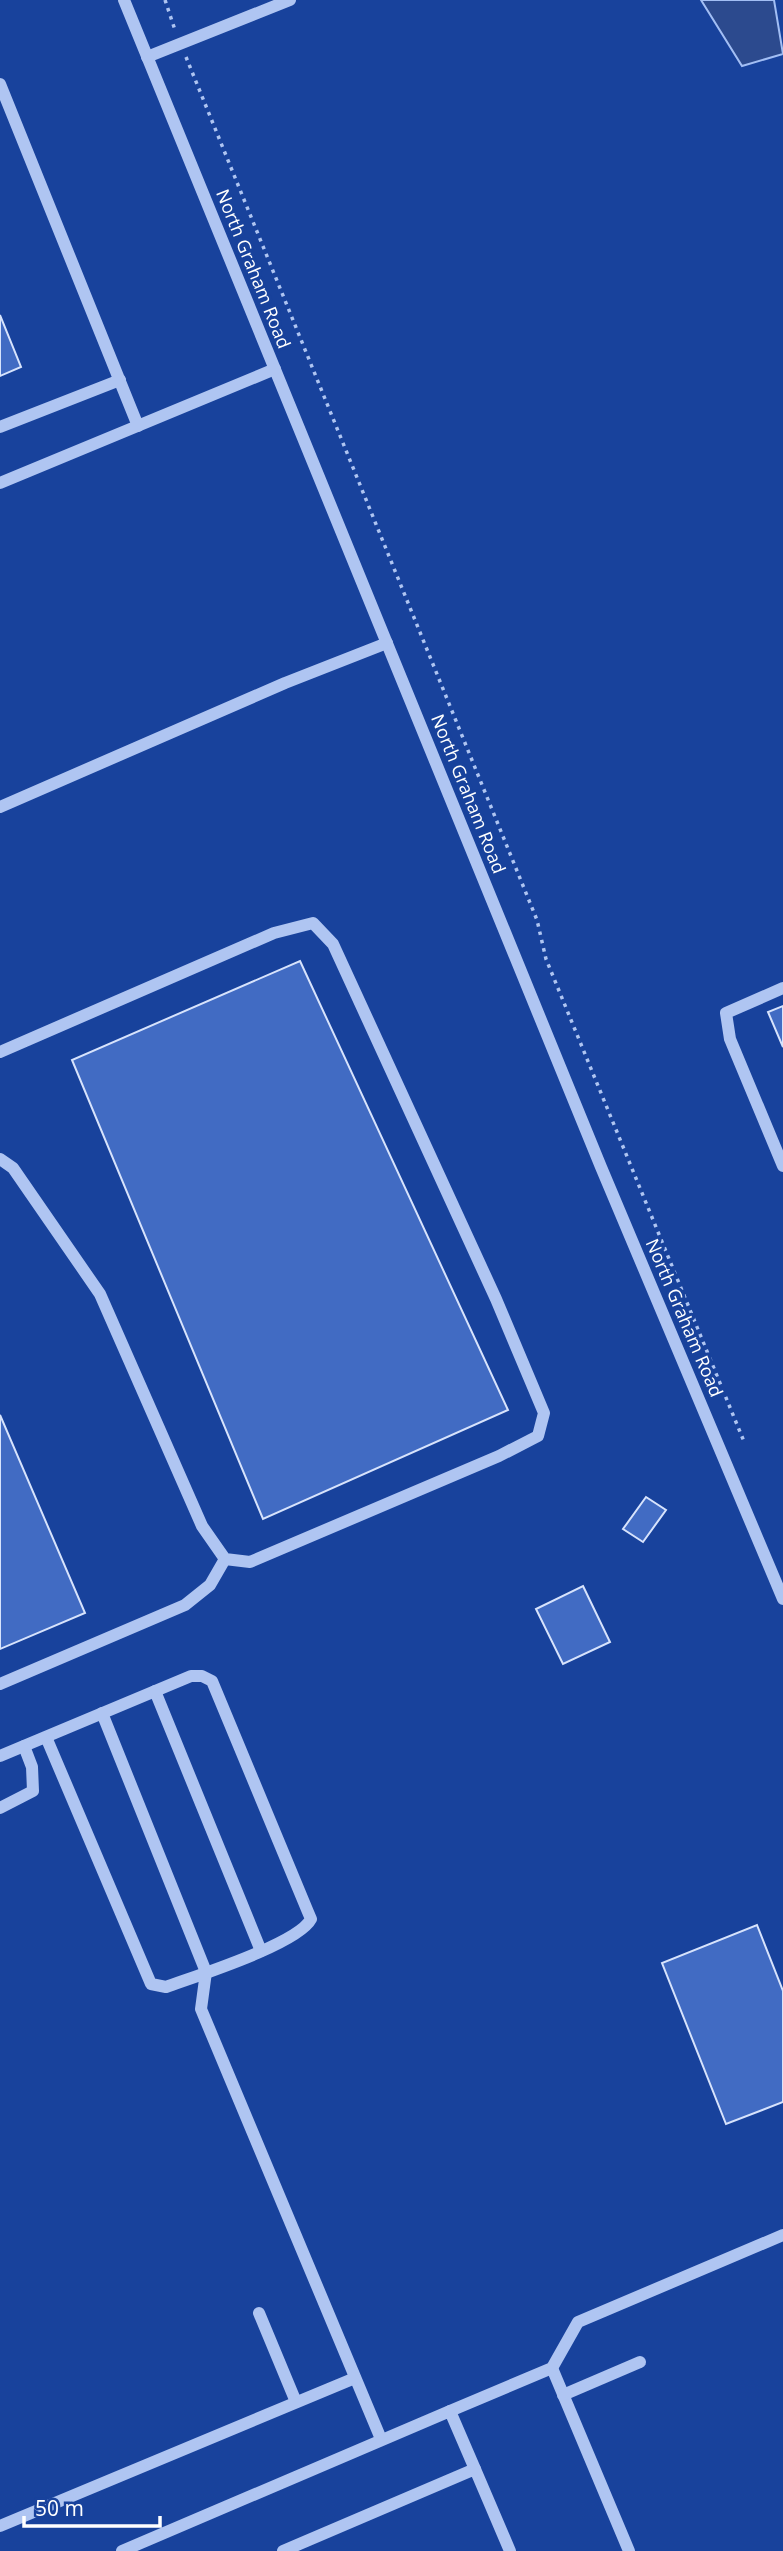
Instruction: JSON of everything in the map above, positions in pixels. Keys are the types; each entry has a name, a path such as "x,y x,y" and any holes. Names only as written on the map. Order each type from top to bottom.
{"street":[{"name":"North Graham Road","path":"124,0 601,1167 778,1573 783,1600"},
{"path":"147,57 290,0"},
{"path":"0,84 138,426"},
{"path":"0,483 275,369"},
{"path":"0,427 120,380"},
{"path":"0,807 285,683 387,643"},
{"path":"0,1052 274,933 313,923 334,944 496,1299 544,1413 538,1436 499,1456 250,1562 225,1559 202,1526 100,1294 13,1168 0,1159"},
{"path":"783,988 726,1013 730,1038 783,1166"},
{"path":"0,1684 185,1605 209,1585 225,1559"},
{"path":"0,1756 191,1676 202,1676 212,1681 311,1920 306,1928 261,1951 166,1987 151,1984 46,1737"},
{"path":"155,1691 261,1951"},
{"path":"102,1713 206,1972 201,2009 381,2439"},
{"path":"0,1808 33,1791 32,1767 24,1746"},
{"path":"122,2551 552,2368 578,2322 783,2235"},
{"path":"259,2314 296,2402"},
{"path":"564,2395 640,2362"},
{"path":"552,2368 629,2551"},
{"path":"0,2526 355,2378"},
{"path":"450,2411 510,2551"},
{"path":"283,2551 475,2469"}],"path":[{"path":"165,0 537,920 546,959 745,1444"}],"water":[{"path":"701,0 774,0 783,54 742,66"}],"building":[{"path":"0,315 21,367 0,376"},
{"path":"300,961 508,1410 263,1519 72,1060"},
{"path":"783,1006 783,1047 768,1012"},
{"path":"0,1415 85,1613 0,1649"},
{"path":"646,1497 666,1510 643,1542 623,1529"},
{"path":"583,1586 610,1642 563,1664 536,1609"},
{"path":"757,1925 783,1991 783,2102 726,2124 662,1963"}]}
